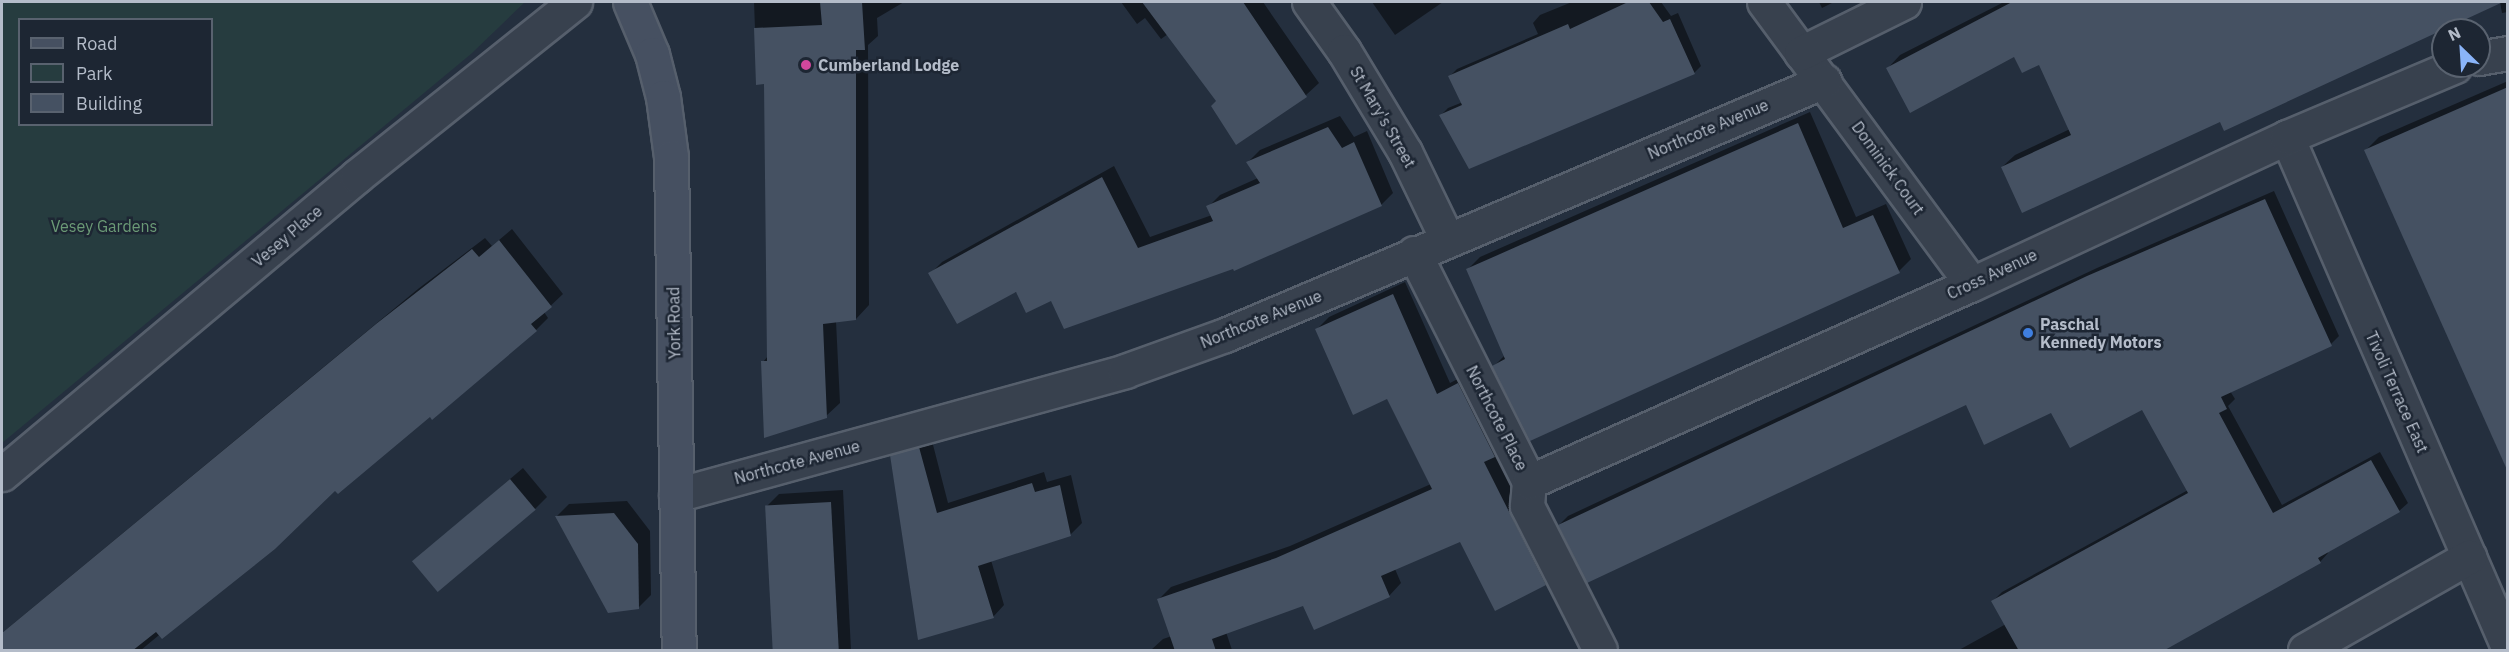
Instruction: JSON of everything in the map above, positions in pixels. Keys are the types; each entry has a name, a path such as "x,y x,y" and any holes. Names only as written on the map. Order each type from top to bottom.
{"main road":[{"name":"York Road","path":"630,2 652,54 663,97 671,157 679,651"}],"street":[{"name":"Vesey Place","path":"2,474 375,161 575,2"},
{"name":"St Mary's Street","path":"1309,2 1344,51 1405,152 1447,239"},
{"name":"Dominick Court","path":"1764,2 1972,285"},
{"path":"1801,53 1904,2"},
{"path":"2491,56 2508,53"},
{"name":"Cross Avenue","path":"1529,482 1972,285 2287,137 2431,76"},
{"name":"Northcote Avenue","path":"676,495 1125,371 1225,335 1413,253 1824,81"},
{"name":"Tivoli Terrace East","path":"2287,137 2508,646"},
{"name":"Northcote Place","path":"1413,253 1529,482 1527,506 1600,651"},
{"path":"2305,651 2469,557"}],"green space":[{"name":"Vesey Gardens","path":"2,2 525,2 471,54 2,443"}],"building":[{"path":"820,2 862,2 865,50 856,50 856,320 823,324 827,418 764,438 761,361 767,361 764,84 756,85 754,28 822,25"},
{"path":"1142,2 1243,2 1307,97 1236,145 1211,106 1216,101"},
{"path":"1628,2 1649,2 1663,22 1670,19 1695,74 1469,169 1439,115 1462,105 1448,76 1568,24 1570,29"},
{"path":"2012,2 2503,2 2468,18 2431,18 2431,35 2224,131 2220,122 2022,213 2001,167 2071,135 2039,65 2022,73 2014,57 1910,113 1886,68"},
{"path":"2508,87 2508,472 2364,150"},
{"path":"1798,123 1843,228 1873,215 1900,273 1530,441 1492,366 1505,359 1466,269"},
{"path":"1328,127 1342,148 1354,142 1382,206 1234,271 1233,269 1064,329 1051,301 1026,313 1016,292 957,324 928,273 1102,177 1138,248 1213,221 1206,206 1260,183 1246,162"},
{"path":"2265,199 2332,346 2221,397 2227,409 2219,413 2273,513 2371,460 2400,512 2318,558 2321,563 2163,651 2019,651 1991,601 2188,493 2142,410 2070,448 2051,413 1984,445 1966,405 1587,583 1558,525 2087,276"},
{"path":"499,240 552,307 531,324 537,331 432,420 430,417 338,494 335,491 275,549 162,639 156,632 132,651 2,651 2,633 376,324 472,249 479,257"},
{"path":"1393,294 1437,394 1458,383 1495,457 1484,462 1546,585 1495,611 1460,542 1381,576 1390,597 1314,630 1303,606 1212,639 1216,651 1175,651 1157,599 1276,558 1432,489 1387,399 1353,415 1315,329"},
{"path":"919,447 937,513 1032,483 1035,492 1060,485 1071,536 978,566 994,618 918,640 890,455"},
{"path":"510,479 536,510 438,592 412,561"},
{"path":"831,502 839,650 773,650 765,505"},
{"path":"614,513 638,544 639,609 608,613 555,516"}],"place":[{"name":"Cumberland Lodge","path":"806,65"},
{"name":"Paschal Kennedy Motors","path":"2028,333"}]}
